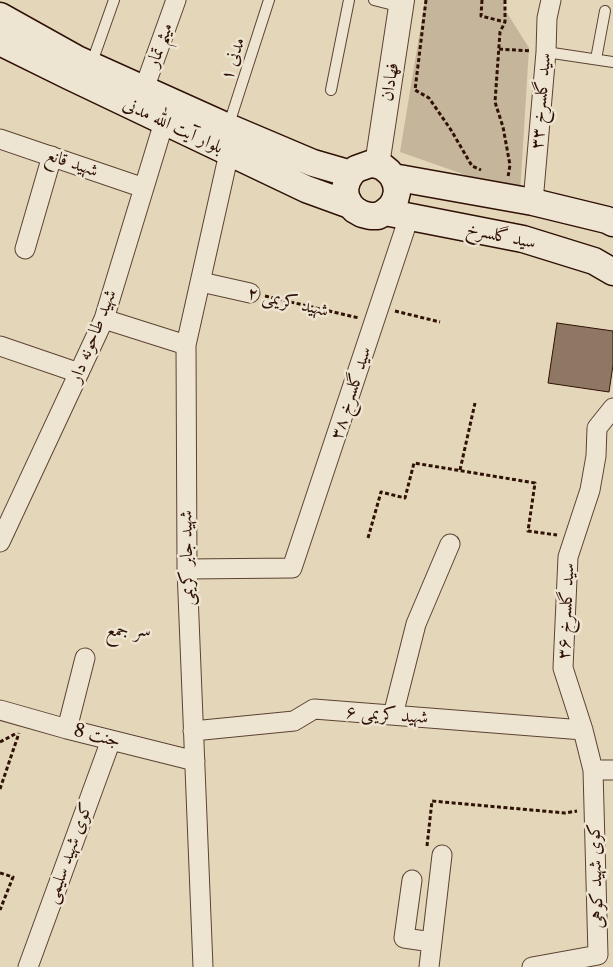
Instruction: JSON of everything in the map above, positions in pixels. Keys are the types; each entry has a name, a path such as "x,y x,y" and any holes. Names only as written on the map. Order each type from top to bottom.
{"main road":[{"name":"بلوار آیت الله مدنی","path":"0,16 91,66 313,163 351,174"},
{"name":"بلوار آیت الله مدنی","path":"0,42 306,190 350,205"},
{"path":"306,190 315,181 317,175 313,163"},
{"path":"397,215 370,216 355,210 346,197 345,189 351,174 356,169 370,164 385,171 449,187 533,202 613,223"},
{"path":"385,171 396,184 397,192 391,207 397,215"},
{"path":"441,223 436,217 435,203 438,196 449,187"},
{"name":"سید گلسرخ","path":"397,215 523,239 594,261 613,272"}],"street":[{"name":"میثم تمار","path":"144,89 176,0"},
{"name":"سید گلسرخ ۳۳","path":"533,202 546,52 547,18 551,0"},
{"name":"فهادان","path":"385,171 402,4"},
{"name":"شهيد طاحونه دار","path":"0,542 104,319 164,122"},
{"name":"شهید قانع","path":"0,138 144,188"},
{"name":"شهید جابر کریمی","path":"203,967 186,569 186,345 229,153"},
{"path":"25,249 52,156"},
{"name":"سید گلسرخ ۳۸","path":"186,569 292,568 377,315 397,215"},
{"name":"شهید کریمی ۲","path":"201,282 250,293"},
{"path":"104,319 186,345"},
{"path":"0,346 79,372"},
{"name":"سید گلسرخ ۳۶","path":"583,730 563,668 568,557 590,490 604,456 597,428 613,408"},
{"path":"393,715 416,624 450,544"},
{"path":"66,729 84,658"},
{"name":"شهید کریمی ۶","path":"194,730 294,721 314,709 583,730"},
{"name":"جنت 8","path":"0,710 66,729 195,761"},
{"name":"کوی شهید کوهی","path":"532,967 598,955 593,770 583,730"},
{"name":"کوی شهید سلیمی","path":"28,967 110,740"},
{"path":"593,770 613,770"},
{"path":"429,967 442,854"},
{"path":"412,880 404,938 432,942"}],"lane":[{"path":"91,66 114,0"},
{"name":"مدنی ۱","path":"228,127 269,0"},
{"path":"331,90 349,0"},
{"path":"374,0 402,4"},
{"path":"596,59 605,11"},
{"path":"546,52 613,62"}],"path":[{"path":"426,0 415,90 429,98 472,166 485,172"},
{"path":"482,0 481,16 504,22"},
{"path":"504,197 510,165 503,127 495,102 500,32 504,22 505,0"},
{"path":"499,49 546,52"},
{"name":"شهید کریمی ۲","path":"250,293 377,315 440,322"},
{"path":"460,470 475,403"},
{"path":"368,538 381,492 405,498 414,463 535,483 528,531 574,538"},
{"path":"0,742 20,731 0,789"},
{"path":"442,854 427,847 432,801 564,813 594,807"},
{"path":"0,873 13,877 0,910"}],"shaded area":[{"path":"425,0 504,0 504,8 529,48 520,194 400,152"}],"building":[{"path":"557,323 613,331 613,365 609,392 548,383"}],"district":[{"name":"سر جمع","path":"128,631"}]}
